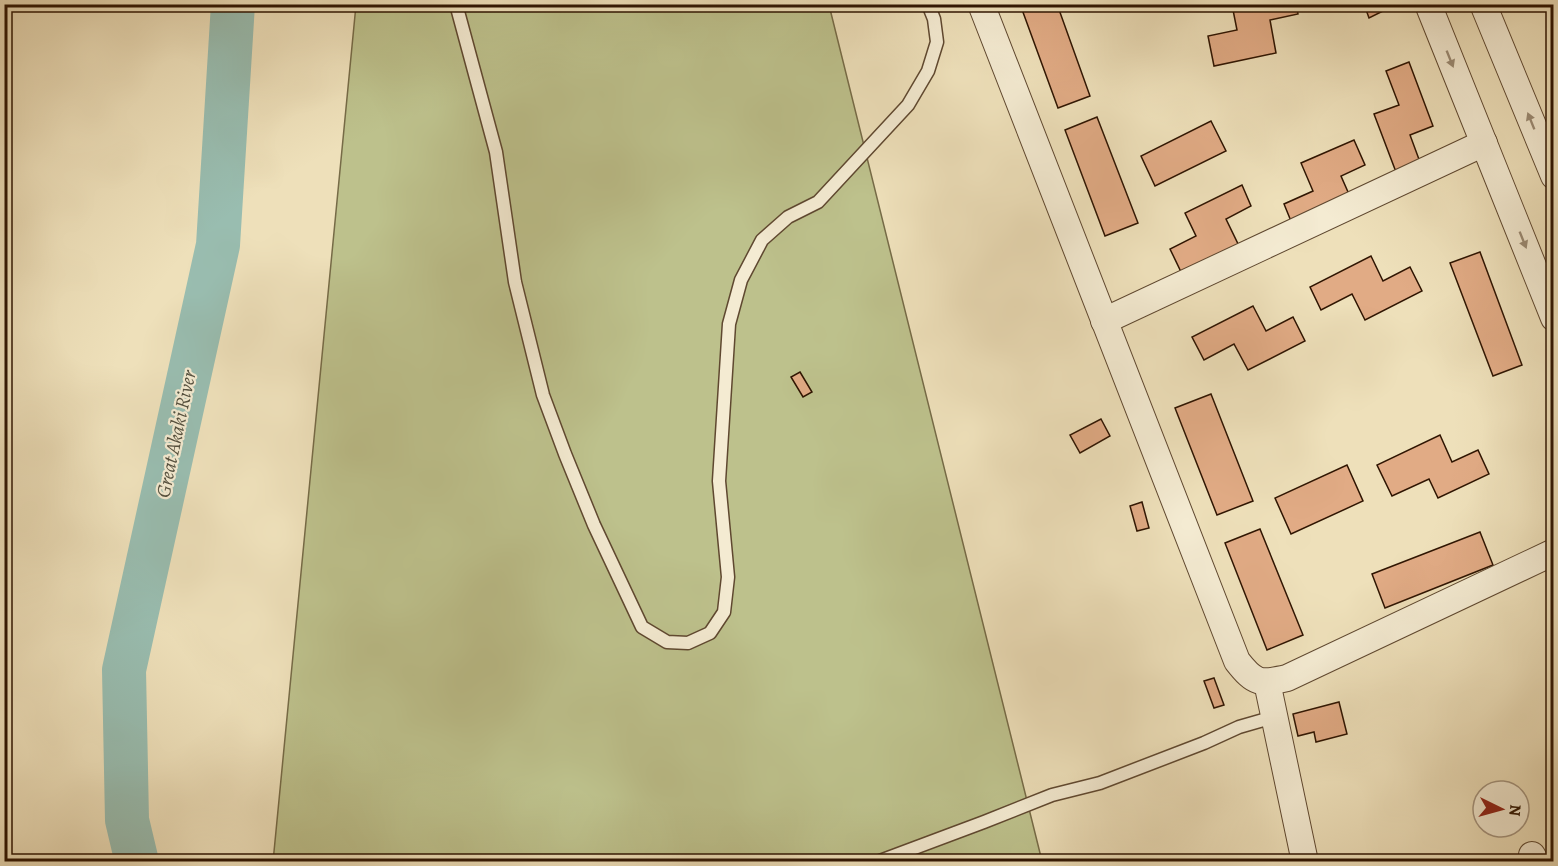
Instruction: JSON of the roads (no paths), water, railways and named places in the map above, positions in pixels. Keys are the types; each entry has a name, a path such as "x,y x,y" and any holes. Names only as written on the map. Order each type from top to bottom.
{"street":[{"path":"981,4 1238,661 1249,677 1267,682 1287,678 1554,552"},
{"path":"1428,4 1554,318"},
{"path":"1484,4 1554,176"},
{"path":"1104,321 1484,143"},
{"path":"1267,682 1305,861"}],"lane":[{"path":"456,4 496,152 514,282 543,395 564,454 594,525 642,627 667,642 688,643 710,633 724,612 728,577 719,481 729,324 741,280 762,240 788,217 818,202 909,105 928,71 937,42 934,19 928,4"},
{"path":"877,861 975,826 1052,795 1100,783 1239,727 1274,717"}],"waterway":[{"name":"Great Akaki River","path":"137,862 127,820 124,670 218,245 233,4"}]}
